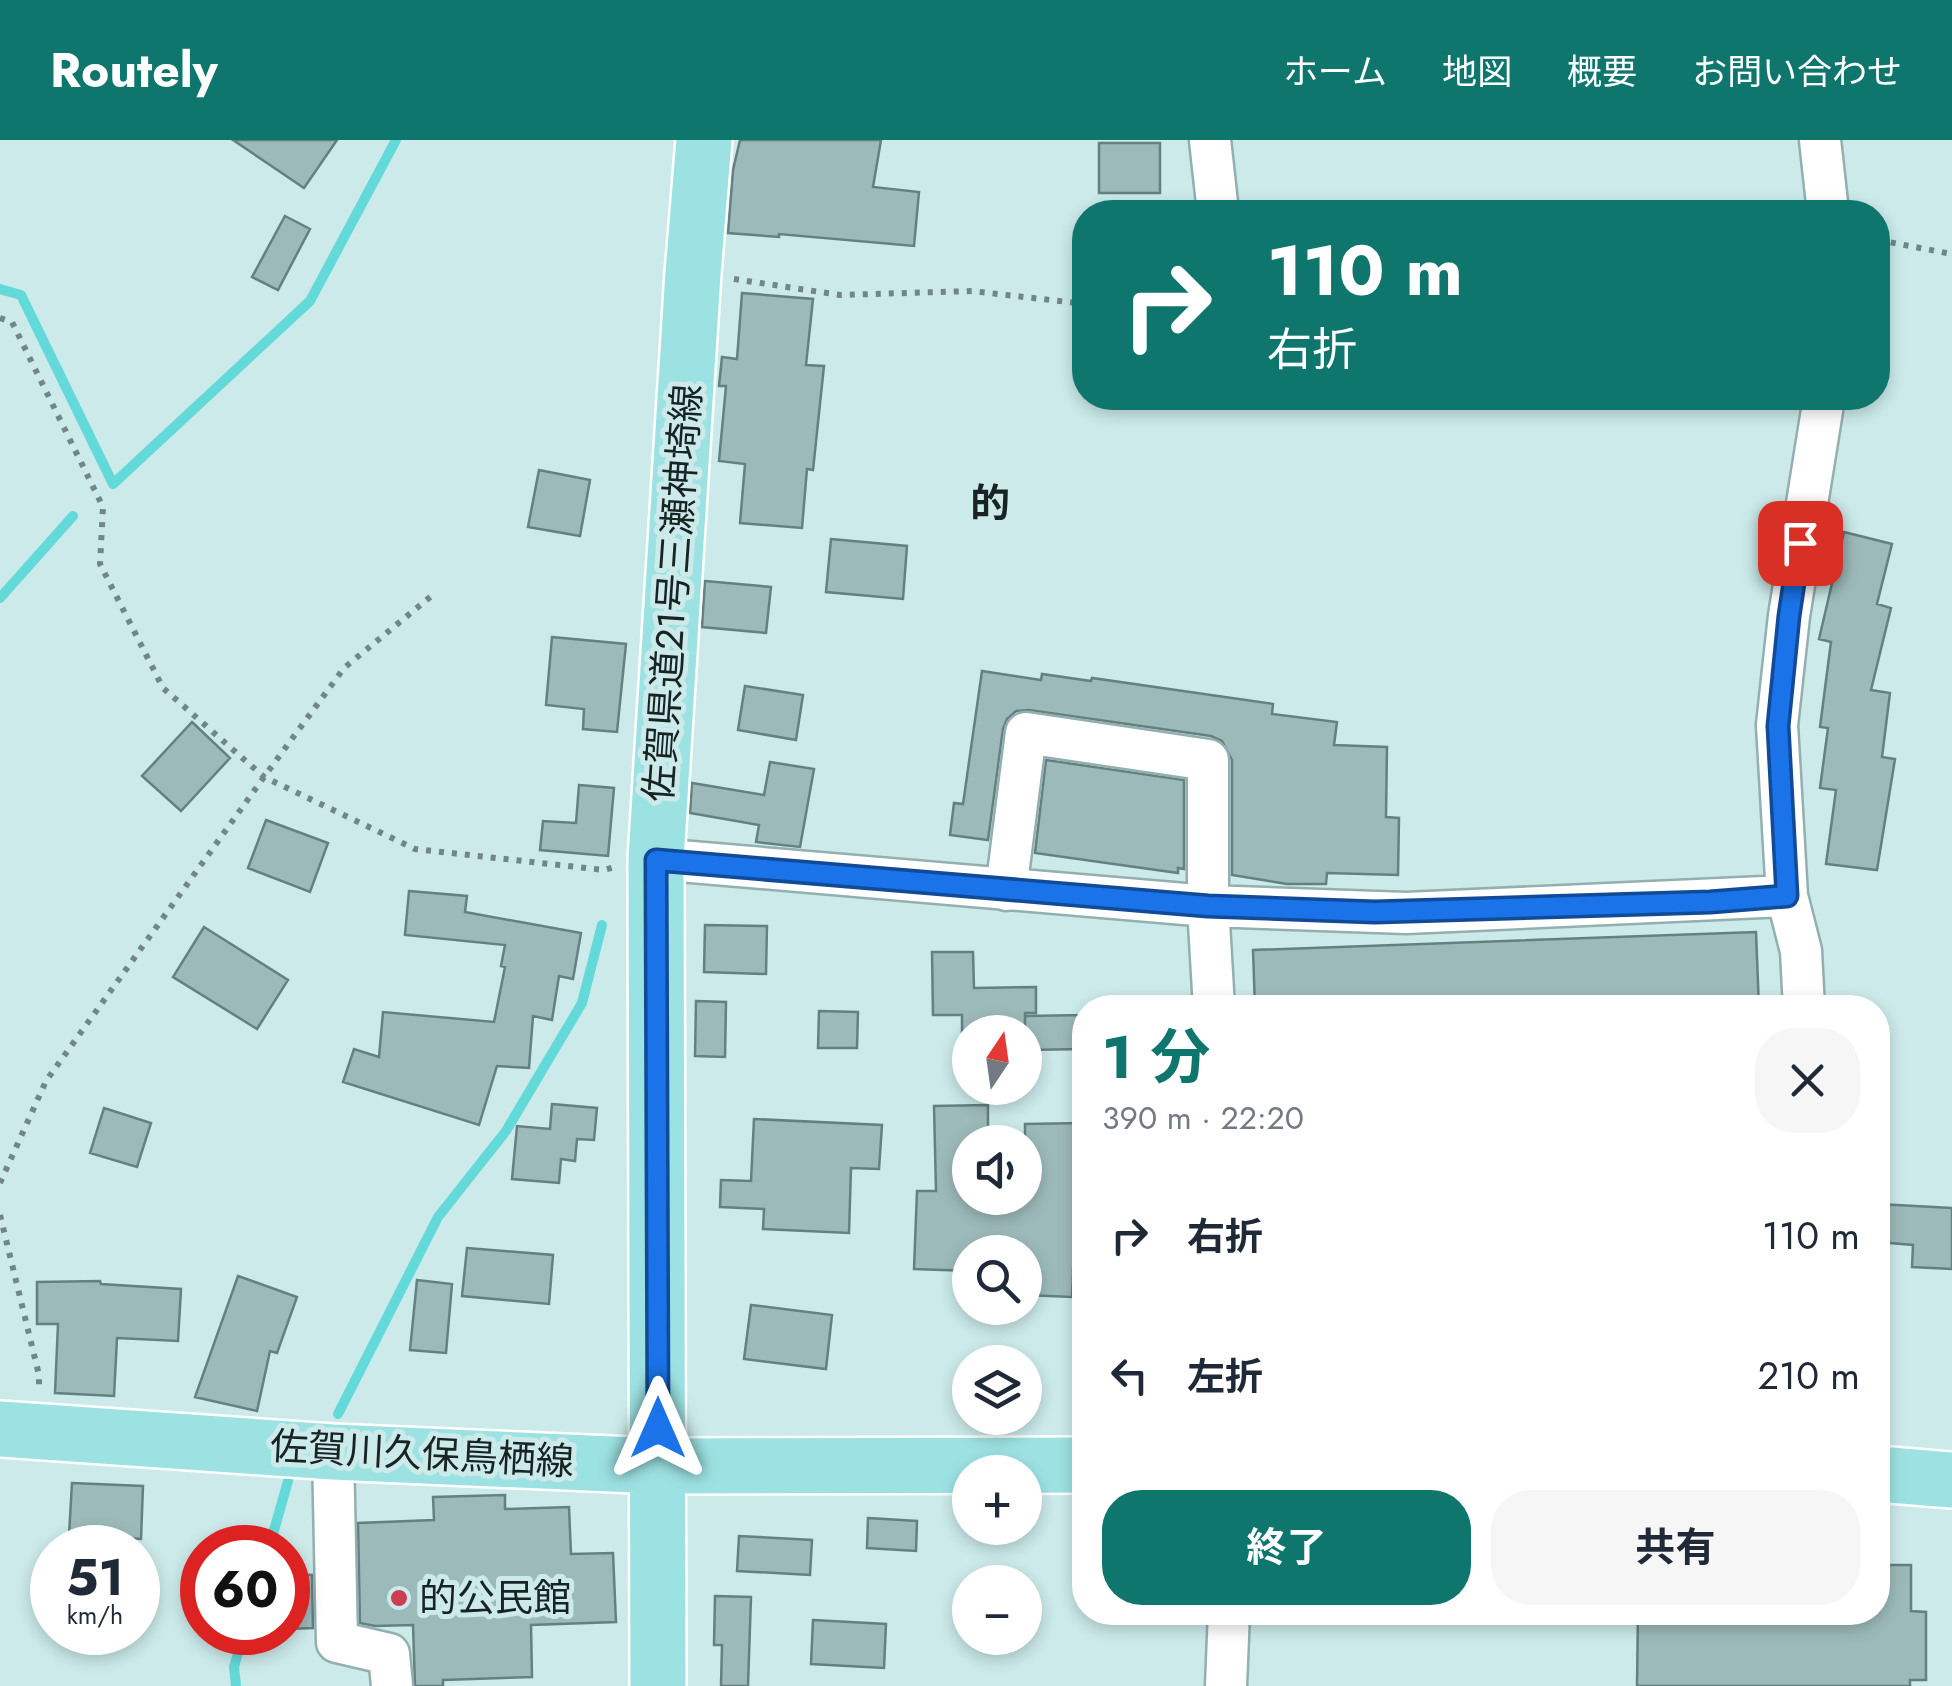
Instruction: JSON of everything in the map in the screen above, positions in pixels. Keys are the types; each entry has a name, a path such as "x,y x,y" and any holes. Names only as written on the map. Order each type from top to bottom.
{"main road":[{"name":"佐賀県道21号三瀬神埼線","path":"658,1686 656,860 704,140"},
{"name":"佐賀川久保鳥栖線","path":"19,1430 333,1452 658,1466 1072,1465"},
{"path":"1890,1475 1952,1480"}],"street":[{"path":"1210,140 1217,200"},
{"path":"1820,140 1827,200"},
{"path":"1804,995 1802,952 1787,896 1778,726 1789,616 1822,410"},
{"path":"1006,890 1026,733 1208,760 1208,906 1213,995"},
{"path":"656,860 1208,906 1406,913 1787,896"},
{"path":"333,1452 337,1642 389,1654 392,1686"},
{"path":"1226,1686 1229,1625"}],"path":[{"path":"1890,242 1952,254"},
{"path":"693,272 840,295 972,292 1072,303"},
{"path":"0,318 12,322 103,507 100,564 163,688 264,776 416,849 604,870 656,860"},
{"path":"0,1183 46,1081 264,776 344,668 435,593"},
{"path":"0,1215 39,1375 19,1430"}],"building":[{"path":"233,140 337,140 304,188"},
{"path":"740,140 881,140 873,187 919,192 914,246 728,233 733,170"},
{"path":"1099,143 1160,143 1160,193 1099,193"},
{"path":"285,216 310,229 278,290 252,277"},
{"path":"742,293 813,299 806,365 824,366 813,470 807,469 802,528 740,523 745,464 719,461 726,386 719,386 722,357 737,359"},
{"path":"539,470 590,480 580,536 528,527"},
{"path":"1844,532 1892,544 1877,604 1891,608 1871,690 1890,693 1882,757 1895,759 1877,870 1826,864 1836,790 1820,788 1828,728 1820,727 1831,642 1819,639"},
{"path":"831,539 907,546 903,599 826,592"},
{"path":"705,581 771,587 766,633 702,627"},
{"path":"552,637 626,644 617,732 583,729 584,709 546,705"},
{"path":"982,671 1041,680 1042,674 1091,681 1092,678 1273,704 1272,714 1337,722 1334,745 1387,747 1386,817 1399,818 1398,875 1327,873 1326,884 1287,884 1232,875 1232,760 1222,741 1211,736 1029,710 1016,711 1003,729 988,840 950,835 954,803 963,804"},
{"path":"745,686 803,695 796,740 738,730"},
{"path":"192,722 230,758 181,811 142,776"},
{"path":"1046,760 1184,780 1184,869 1178,868 1178,873 1035,853"},
{"path":"770,762 814,769 800,847 756,842 759,825 690,813 692,783 764,795"},
{"path":"579,785 614,788 608,856 540,850 543,821 576,823"},
{"path":"266,820 328,843 310,892 248,868"},
{"path":"409,891 467,896 465,912 581,933 573,979 559,976 552,1020 533,1016 529,1068 497,1066 479,1125 343,1082 354,1049 379,1057 383,1012 494,1022 505,967 501,966 505,945 405,935"},
{"path":"705,925 767,926 766,974 704,972"},
{"path":"204,927 288,980 257,1029 173,977"},
{"path":"1756,932 1758,995 1255,995 1253,950"},
{"path":"932,952 973,952 974,988 1036,987 1036,1013 933,1015"},
{"path":"696,1001 726,1002 725,1057 695,1056"},
{"path":"819,1011 858,1012 857,1048 818,1048"},
{"path":"1072,1015 1072,1049 1042,1050 1042,1016"},
{"path":"552,1104 597,1108 594,1140 577,1139 575,1161 561,1159 559,1183 512,1179 517,1126 550,1129"},
{"path":"988,1105 988,1125 952,1125 952,1215 1042,1215 1042,1125 1025,1124 1072,1123 1072,1297 1042,1296 1042,1235 952,1235 952,1270 914,1269 917,1191 936,1191 934,1106"},
{"path":"104,1108 151,1123 137,1167 90,1153"},
{"path":"754,1119 882,1125 879,1169 851,1168 849,1233 763,1229 764,1209 720,1207 721,1180 751,1181"},
{"path":"1890,1205 1952,1208 1952,1269 1912,1267 1913,1245 1890,1243"},
{"path":"467,1248 553,1255 549,1304 462,1296"},
{"path":"238,1276 297,1297 277,1353 270,1351 257,1411 195,1397"},
{"path":"417,1280 452,1284 446,1353 410,1350"},
{"path":"100,1281 181,1289 178,1341 117,1338 114,1396 55,1393 58,1324 37,1324 37,1282"},
{"path":"751,1305 832,1315 826,1369 744,1359"},
{"path":"72,1483 143,1486 142,1525 70,1525"},
{"path":"505,1495 505,1509 569,1507 571,1554 613,1553 616,1622 531,1625 532,1677 443,1680 443,1686 415,1686 413,1625 360,1623 358,1523 434,1520 433,1497"},
{"path":"868,1518 917,1521 916,1551 867,1548"},
{"path":"739,1536 812,1540 810,1575 737,1571"},
{"path":"1890,1565 1911,1565 1911,1611 1926,1612 1926,1680 1910,1680 1910,1686 1637,1686 1638,1625 1890,1625"},
{"path":"310,1575 312,1575 310,1628"},
{"path":"715,1596 751,1597 748,1686 721,1686 722,1645 714,1645"},
{"path":"813,1620 886,1624 884,1668 811,1664"}],"waterway":[{"path":"0,289 21,295 113,484 310,301 396,140"},
{"path":"0,598 73,516"},
{"path":"338,1414 438,1217 506,1131 582,1003 602,925"},
{"path":"276,1525 288,1481"},
{"path":"236,1686 237,1655"}],"place":[{"name":"的公民館","path":"399,1598"}],"district":[{"name":"的","path":"990,503"}],"route":[{"path":"658,1428 656,860 1208,906 1406,913 1787,896 1778,726 1800,543"}]}
